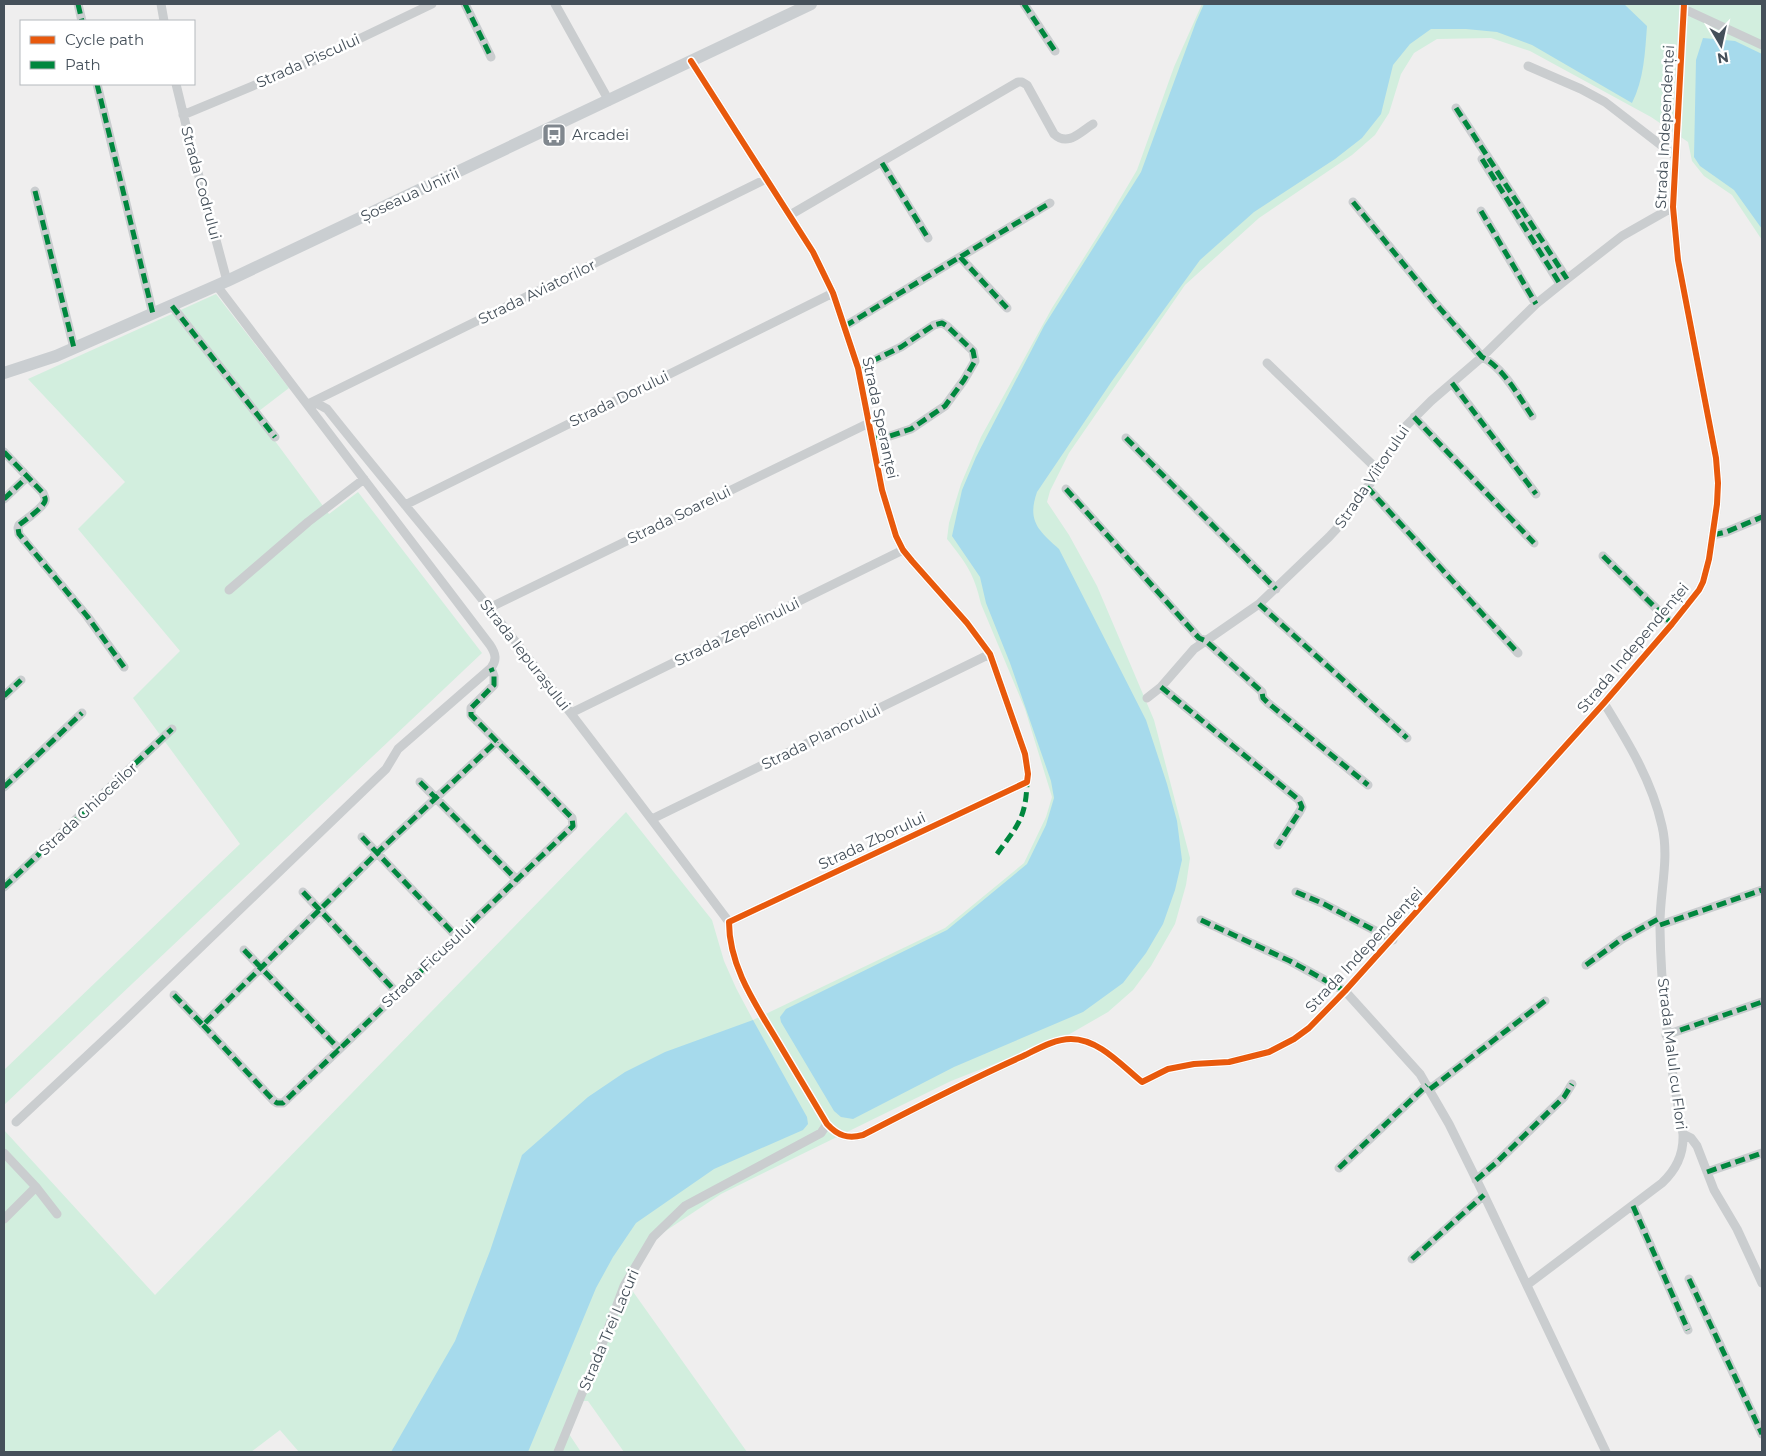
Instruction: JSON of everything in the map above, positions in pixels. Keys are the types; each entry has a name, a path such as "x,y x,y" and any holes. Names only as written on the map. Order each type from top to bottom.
{"main road":[{"name":"Șoseaua Unirii","path":"4,373 45,360 222,284 811,4"}],"street":[{"path":"78,4 82,20"},
{"path":"161,4 164,20"},
{"name":"Strada Piscului","path":"183,115 315,60 432,4"},
{"path":"466,4 491,57"},
{"path":"556,4 609,100"},
{"path":"1024,4 1055,51"},
{"path":"1684,6 1762,45"},
{"name":"Strada Independenței","path":"827,1124 846,1137 863,1135 1000,1066 1054,1043 1071,1039 1085,1041 1102,1050 1142,1082 1168,1069 1194,1064 1229,1062 1269,1052 1294,1039 1308,1028 1345,991 1392,940 1604,703 1699,590 1703,582 1713,534 1718,483 1716,458 1678,260 1673,207 1684,6"},
{"name":"Strada Speranței","path":"691,61 813,252 833,293 858,368 888,513 896,536 903,550 928,581 967,623 990,654 1025,754 1028,774 1026,782"},
{"path":"1528,66 1582,89 1605,102 1675,156"},
{"path":"790,215 1018,82 1027,85 1054,134 1060,139 1068,140 1093,124"},
{"path":"97,85 153,314"},
{"name":"Strada Codrului","path":"176,85 222,284"},
{"path":"1456,108 1564,281"},
{"path":"1482,159 1564,281"},
{"path":"882,163 928,238"},
{"name":"Strada Aviatorilor","path":"308,404 766,179"},
{"path":"35,191 74,348"},
{"path":"1353,202 1437,305 1482,357 1489,360 1515,390 1532,416"},
{"path":"845,326 1050,203"},
{"name":"Strada Viitorului","path":"1147,698 1161,687 1186,657 1259,604 1329,538 1342,523 1379,470 1397,439 1414,417 1482,357 1536,304 1564,281 1622,236 1673,207"},
{"path":"1481,211 1536,304"},
{"path":"960,257 1007,308"},
{"name":"Strada Iepurașului","path":"222,284 308,404 490,646 494,652 493,666"},
{"name":"Strada Dorului","path":"405,505 833,293"},
{"path":"172,306 275,437"},
{"path":"858,368 901,346 934,325 942,323 948,326 973,351 975,356 975,361 964,380 945,406 911,429 890,436 872,438"},
{"path":"1267,363 1379,470"},
{"path":"1452,383 1536,494"},
{"name":"Strada Iepurașului","path":"308,404 318,404 327,409 571,713 729,922"},
{"path":"1414,417 1534,543"},
{"name":"Strada Soarelui","path":"488,608 869,423"},
{"path":"1126,438 1276,589"},
{"path":"4,452 43,493 44,502 19,525 19,534 87,616 124,667"},
{"path":"4,499 27,477"},
{"path":"229,590 308,522 364,479"},
{"path":"1367,487 1518,652"},
{"path":"1066,489 1199,638 1206,641 1262,692 1263,698 1268,703 1368,785"},
{"path":"1713,534 1726,532 1762,517"},
{"name":"Strada Zepelinului","path":"571,713 903,550"},
{"path":"1602,556 1672,624"},
{"path":"1259,604 1407,738"},
{"name":"Strada Planorului","path":"652,820 990,654"},
{"path":"16,1122 122,1023 386,769 398,749 493,666"},
{"name":"Strada Ficusului","path":"174,995 277,1103 284,1102 397,992 573,826 573,820 470,712 471,708 494,686 493,666"},
{"path":"4,696 21,680"},
{"path":"1161,687 1299,800 1302,807 1278,845"},
{"name":"Strada Malul cu Flori","path":"1527,1285 1662,1183 1674,1169 1683,1147 1683,1134 1666,1035 1662,987 1660,921 1665,851 1662,825 1643,769 1604,703"},
{"path":"4,788 82,713"},
{"name":"Strada Ghioceilor","path":"4,887 172,730"},
{"path":"203,1024 377,853 497,741"},
{"path":"420,782 517,880"},
{"name":"Strada Zborului","path":"729,922 1026,782"},
{"path":"362,837 456,936"},
{"path":"1586,965 1622,938 1660,921 1762,890"},
{"path":"303,892 397,992"},
{"path":"1296,892 1322,903 1392,940"},
{"path":"1201,920 1290,960 1345,991 1420,1074 1484,1195 1606,1452"},
{"path":"729,922 733,953 743,980 827,1124"},
{"path":"244,950 339,1049"},
{"path":"1339,1168 1428,1087 1545,1001"},
{"path":"1666,1035 1762,1002"},
{"path":"1476,1180 1564,1097 1572,1084"},
{"name":"Strada Trei Lacuri","path":"558,1452 624,1286 653,1237 685,1206 820,1134 827,1124"},
{"path":"1683,1134 1691,1138 1697,1146 1714,1190 1737,1229 1762,1283"},
{"path":"4,1153 36,1187 57,1214"},
{"path":"1706,1172 1762,1153"},
{"path":"4,1219 36,1187"},
{"path":"1412,1259 1484,1195"},
{"path":"1633,1206 1688,1330"},
{"path":"1689,1279 1762,1434"}],"green space":[{"path":"1202,4 1762,4 1762,240 1732,195 1704,176 1692,161 1688,142 1651,117 1530,51 1491,38 1437,39 1414,53 1401,74 1389,113 1375,135 1352,155 1259,218 1185,285 1069,453 1050,491 1047,502 1069,535 1097,586 1154,720 1190,858 1186,885 1175,924 1151,966 1133,990 1108,1012 1068,1035 951,1081 721,1194 655,1238 629,1286 747,1452 624,1452 588,1401 581,1401 569,1434 581,1452 299,1452 280,1430 251,1452 4,1452 4,1130 155,1295 626,812 712,920 724,961 753,1020 945,928 1024,863 1046,817 1052,797 1025,709 981,604 972,576 947,539 949,523 961,484 981,437 1052,308 1137,170 1174,67"},
{"path":"216,294 289,388 255,414 329,514 358,492 482,653 4,1105 4,1070 240,844 133,698 180,651 78,529 125,482 28,379"}],"water":[{"path":"1204,4 1624,4 1647,26 1645,56 1639,85 1632,103 1532,45 1497,32 1466,29 1431,29 1410,44 1393,65 1381,114 1362,138 1335,159 1254,212 1200,260 1112,381 1037,492 1033,510 1036,524 1040,530 1059,549 1146,720 1167,784 1177,821 1182,860 1175,890 1163,924 1146,953 1123,983 1083,1012 954,1067 853,1119 841,1117 834,1111 781,1022 780,1017 786,1009 947,930 1027,864 1046,825 1054,798 1051,781 1010,663 986,603 980,577 952,536 962,490 976,457 1044,326 1141,172"},
{"path":"1703,38 1735,41 1762,54 1762,229 1734,190 1700,166 1694,157 1696,60"},
{"path":"753,1020 807,1117 808,1124 803,1130 714,1169 636,1223 613,1257 596,1288 528,1452 391,1452 455,1341 490,1251 522,1155 588,1097 625,1072 665,1052"}],"marked path":[{"path":"78,4 82,20"},
{"path":"465,4 491,57"},
{"path":"1024,4 1055,51"},
{"path":"97,85 153,314"},
{"path":"1456,108 1567,279"},
{"path":"1482,159 1560,284"},
{"path":"882,163 928,238"},
{"path":"35,191 74,348"},
{"path":"1353,202 1482,357 1497,367 1532,416"},
{"path":"845,326 1050,203"},
{"path":"1481,211 1536,304"},
{"path":"960,257 1007,308"},
{"path":"172,306 275,437"},
{"path":"858,368 901,347 934,325 942,323 973,351 975,361 945,406 911,429 890,436 872,438"},
{"path":"1452,383 1536,494"},
{"path":"1414,417 1534,543"},
{"path":"1126,438 1276,589"},
{"path":"4,452 43,493 45,499 44,504 19,525 19,534 87,616 124,667"},
{"path":"4,499 27,477"},
{"path":"1367,487 1518,653"},
{"path":"1066,489 1199,638 1206,641 1262,692 1263,698 1268,703 1368,785"},
{"path":"1713,535 1726,532 1762,517"},
{"path":"1603,556 1672,624"},
{"path":"1259,604 1407,738"},
{"path":"203,1025 274,1101 283,1103 573,826 572,818 471,715 471,708 494,685 494,676 491,668"},
{"path":"4,696 21,680"},
{"path":"1161,687 1299,800 1302,807 1278,845"},
{"path":"4,787 82,713"},
{"path":"4,887 172,729"},
{"path":"174,995 203,1025 377,853 497,741"},
{"path":"420,782 517,880"},
{"path":"997,854 1015,829 1022,814 1025,805 1027,782"},
{"path":"362,837 456,936"},
{"path":"1660,925 1762,890"},
{"path":"303,892 397,993"},
{"path":"1296,892 1322,903 1393,940"},
{"path":"1586,965 1622,939 1660,918"},
{"path":"1201,920 1290,961 1345,991"},
{"path":"244,950 339,1049"},
{"path":"1430,1089 1545,1001"},
{"path":"1666,1035 1762,1002"},
{"path":"1476,1180 1564,1097 1572,1084"},
{"path":"1339,1168 1427,1085"},
{"path":"1707,1172 1762,1153"},
{"path":"1412,1259 1484,1195"},
{"path":"1633,1206 1688,1330"},
{"path":"1689,1279 1762,1434"}],"cycle path":[{"path":"691,61 813,252 833,293 858,368 882,490 896,536 903,550 967,623 990,654 1025,754 1028,774 1027,782 729,922 730,939 739,970 761,1014 827,1124 839,1134 853,1137 863,1135 1045,1045 1065,1039 1081,1040 1100,1048 1110,1054 1142,1082 1168,1069 1194,1064 1229,1062 1269,1052 1294,1039 1309,1028 1345,991 1604,703 1699,590 1709,559 1718,483 1716,458 1678,260 1673,207 1684,4"}],"place":[{"name":"Arcadei","path":"554,135"}]}
